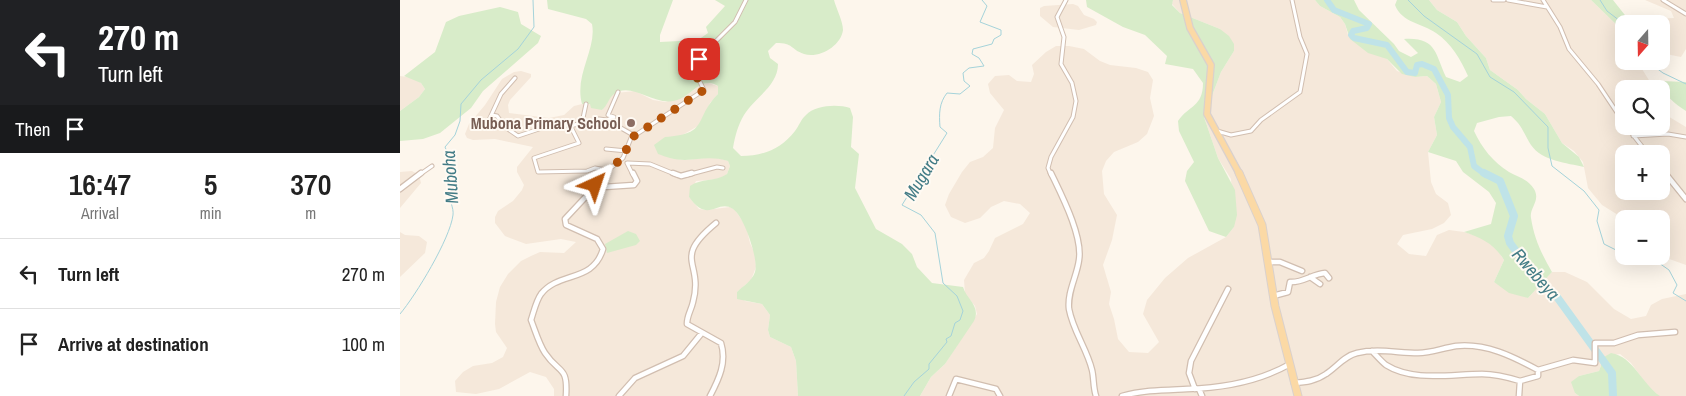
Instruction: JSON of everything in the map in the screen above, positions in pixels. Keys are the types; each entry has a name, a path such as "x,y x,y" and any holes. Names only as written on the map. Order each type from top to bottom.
{"main road":[{"path":"1183,0 1190,28 1211,65 1206,107 1259,217 1265,235 1273,296 1298,396"}],"street":[{"path":"566,396 568,381 564,372 545,353 531,320 540,295 545,289 588,270 601,258 603,249 601,243 565,223 577,204 606,170 623,158 631,138 704,90 694,72 697,63 735,22 746,0"},
{"path":"1066,0 1057,17 1064,37 1062,64 1072,83 1075,105 1069,125 1051,157 1048,168 1072,217 1078,244 1079,266 1070,294 1069,307 1076,335 1092,370 1092,384 1096,396"},
{"path":"1217,131 1231,136 1251,131 1261,120 1300,92 1307,54 1300,37 1292,0"},
{"path":"1493,0 1504,0"},
{"path":"1508,0 1547,7"},
{"path":"1543,0 1560,27 1569,49 1598,84 1615,110"},
{"path":"1663,0 1686,14"},
{"path":"490,120 502,94 515,78"},
{"path":"492,115 497,116 505,127 518,136 551,125 570,125 592,120 607,120 614,117 608,115 618,92"},
{"path":"578,124 583,118 586,104"},
{"path":"607,120 635,136"},
{"path":"603,127 614,124"},
{"path":"570,125 579,143 534,158 533,160 538,172 587,172 594,168 606,170"},
{"path":"1633,136 1668,134 1686,137"},
{"path":"1633,136 1640,145"},
{"path":"606,149 627,151"},
{"path":"595,185 604,188 634,185 637,181 628,163 623,158"},
{"path":"628,163 650,164 681,176 717,167 723,168"},
{"path":"400,189 432,166"},
{"path":"1670,180 1686,199"},
{"path":"710,396 720,376 725,351 721,343 686,324 686,320 693,302 694,280 690,253 699,237 716,223"},
{"path":"1268,262 1280,262 1302,271"},
{"path":"1273,296 1288,292 1290,282 1299,283 1314,274 1325,273 1329,278"},
{"path":"1310,277 1320,284"},
{"path":"1202,396 1189,373 1191,361 1204,339 1228,289"},
{"path":"1294,383 1314,381 1327,374 1347,357 1357,353 1372,351 1420,353 1457,346 1476,346 1499,350 1538,370 1574,360 1594,363 1595,343 1614,343 1638,335 1675,332"},
{"path":"619,396 635,378 683,356 702,334"},
{"path":"1372,351 1382,364 1398,372 1501,376 1520,382 1538,376 1538,370"},
{"path":"1122,396 1157,390 1197,389 1234,385 1260,378 1290,364"},
{"path":"948,396 956,379 996,389 1000,396"},
{"path":"1519,396 1521,390 1520,382"}],"shaded area":[{"path":"1173,0 1315,0 1320,6 1340,17 1345,24 1348,35 1387,59 1397,71 1415,77 1427,76 1436,84 1441,102 1434,117 1437,135 1428,152 1431,182 1436,194 1448,203 1451,215 1444,223 1432,229 1403,235 1397,244 1409,254 1426,256 1437,235 1449,230 1481,237 1496,248 1504,260 1494,282 1528,298 1552,272 1565,272 1587,282 1614,309 1631,319 1646,316 1651,305 1662,299 1686,294 1686,396 1659,396 1647,385 1631,363 1620,354 1604,357 1599,371 1579,376 1575,393 1579,396 920,396 931,377 945,364 977,314 975,306 965,294 964,280 974,263 984,258 995,238 1023,224 1030,213 1020,204 1004,201 991,207 980,218 965,223 951,217 945,205 949,194 970,162 983,157 993,148 995,128 1004,110 990,93 988,84 995,76 1009,75 1017,81 1031,82 1034,74 1032,65 1046,52 1056,46 1069,46 1084,49 1100,61 1110,65 1136,68 1148,72 1153,80 1150,98 1154,116 1147,134 1138,142 1114,152 1106,161 1102,171 1104,194 1117,215 1112,240 1103,265 1111,292 1109,304 1118,339 1129,352 1148,353 1159,342 1143,314 1147,300 1165,278 1188,258 1226,237 1234,227 1231,179 1218,158 1204,117 1221,72 1234,51 1220,29 1180,13 1172,4"},
{"path":"1429,0 1591,0 1615,23 1615,70 1643,70 1649,80 1615,80 1615,135 1670,135 1670,117 1686,127 1686,265 1670,259 1670,210 1615,210 1615,213 1602,205 1588,188 1583,162 1574,151 1562,143 1545,114 1518,90 1490,70 1486,58 1466,36 1457,22 1437,10"},
{"path":"1645,0 1686,0 1686,49 1681,57 1670,55 1670,18 1674,18 1671,11"},
{"path":"1073,4 1078,6 1084,15 1094,19 1097,22 1096,25 1079,30 1053,27 1040,16 1040,8 1044,6"},
{"path":"521,71 531,74 531,77 510,100 508,105 509,113 549,118 564,115 574,106 582,104 591,104 602,110 611,96 616,93 635,91 653,100 665,102 685,96 701,85 708,83 718,86 718,94 710,103 698,126 679,137 665,137 670,158 685,160 715,157 728,161 730,166 727,174 720,179 696,181 689,197 699,209 730,207 735,210 746,226 755,254 756,267 751,280 737,292 745,301 762,304 770,315 768,330 770,337 791,347 796,361 798,396 554,396 554,389 546,377 530,372 499,389 476,394 456,392 455,381 463,372 473,366 492,363 503,357 507,348 496,332 495,324 496,302 500,287 508,274 521,261 531,256 540,252 564,253 576,242 561,239 526,244 505,236 495,223 495,217 498,211 513,201 522,190 524,185 517,172 517,167 533,147 495,139 473,140 467,138 465,134 469,124 485,105 502,79 514,72"},
{"path":"400,76 414,78 425,89 419,97 400,111"},
{"path":"412,171 419,175 421,183 400,208 400,172"},
{"path":"400,232 405,235 419,236 427,242 425,253 400,277"}],"green space":[{"path":"547,0 673,0 660,35 660,42 698,40 708,33 706,27 725,6 715,0 834,0 843,26 838,41 828,50 816,55 804,54 782,43 776,43 768,51 770,58 778,64 777,72 770,85 744,115 737,131 733,148 741,156 764,153 778,147 790,137 804,117 815,109 827,106 850,108 853,117 851,147 859,154 855,188 876,229 902,244 912,254 917,267 932,283 963,287 976,311 974,321 945,364 931,377 920,396 798,396 796,361 791,347 770,337 768,330 770,315 762,304 737,299 737,292 752,278 756,266 753,249 742,220 733,209 727,206 707,210 702,209 689,197 690,186 727,174 730,166 728,161 712,158 674,159 658,154 654,145 665,137 689,133 695,129 710,103 718,94 718,86 713,83 703,84 680,99 671,101 662,101 628,90 620,91 613,95 602,110 591,108 590,104 582,104 581,83 593,33 592,24 586,19 548,9"},
{"path":"1086,0 1173,0 1172,5 1180,13 1220,29 1229,36 1234,44 1234,51 1221,72 1204,117 1218,158 1235,190 1237,215 1234,227 1226,237 1209,231 1185,181 1187,171 1194,162 1179,131 1178,121 1201,97 1203,83 1193,69 1165,64 1167,56 1145,35 1123,27 1087,7"},
{"path":"1315,0 1354,0 1359,10 1399,51 1411,57 1418,53 1404,39 1415,39 1429,44 1437,54 1446,77 1460,82 1468,76 1451,47 1436,33 1402,16 1395,5 1397,0 1429,0 1437,10 1457,22 1466,36 1486,58 1490,70 1518,90 1545,114 1562,143 1579,157 1584,167 1542,155 1531,145 1520,126 1511,116 1477,123 1474,131 1484,149 1493,159 1509,172 1529,183 1536,193 1536,201 1531,214 1532,225 1539,246 1552,272 1528,298 1509,293 1494,282 1504,260 1487,242 1464,232 1491,224 1496,203 1489,192 1463,172 1456,161 1428,152 1437,135 1434,117 1441,102 1436,84 1427,76 1415,77 1402,74 1387,59 1368,53 1350,39 1345,24 1340,17 1320,6"},
{"path":"1591,0 1613,0 1625,15 1615,15 1615,23"},
{"path":"500,7 518,12 521,24 541,36 538,43 483,91 471,108 440,133 423,139 400,141 400,111 419,97 425,89 421,83 404,76 435,52 446,22 459,16"},
{"path":"1670,81 1686,82 1686,111 1670,98"},
{"path":"628,231 636,234 640,241 636,245 607,253 605,244"},
{"path":"1611,353 1619,355 1632,365 1653,391 1660,396 1579,396 1575,393 1571,382 1579,376 1599,371 1604,357"}],"waterway":[{"name":"Muboha","path":"400,314 415,294 439,252 451,225 453,212 449,195 450,169 445,147 455,135 460,121 461,104 481,80 518,49 534,27 533,0"},
{"name":"Mugara","path":"904,396 914,382 929,369 929,364 947,342 946,339 951,336 955,323 960,320 963,311 957,296 943,283 935,233 921,215 902,205 947,133 940,127 940,109 944,97 947,93 960,94 970,86 964,81 963,73 969,68 984,66 979,58 972,54 973,49 992,44 994,39 1001,35 1001,30 980,22 987,6 982,0"},
{"name":"Rwebeya","path":"1327,0 1334,10 1369,24 1367,28 1353,31 1351,35 1354,38 1387,45 1407,72 1415,73 1417,65 1422,64 1434,69 1448,95 1449,118 1453,127 1470,147 1474,166 1486,175"},
{"path":"1408,0 1424,16 1477,54 1490,77 1514,92 1548,127 1548,148 1552,166 1584,191 1599,210 1597,221 1604,244 1615,250"},
{"path":"1600,0 1607,11 1615,17"},
{"path":"1659,70 1686,84"},
{"name":"Rwebeya","path":"1484,173 1500,181 1514,216 1508,236 1510,243 1535,277 1557,297 1612,373 1613,396"},
{"path":"1662,265 1669,270 1677,285 1673,293 1686,301"}],"place":[{"name":"Mubona Primary School","path":"631,123"}],"route":[{"path":"595,185 602,174 623,158 631,138 704,90 705,88 698,81 694,72 699,59"}]}
